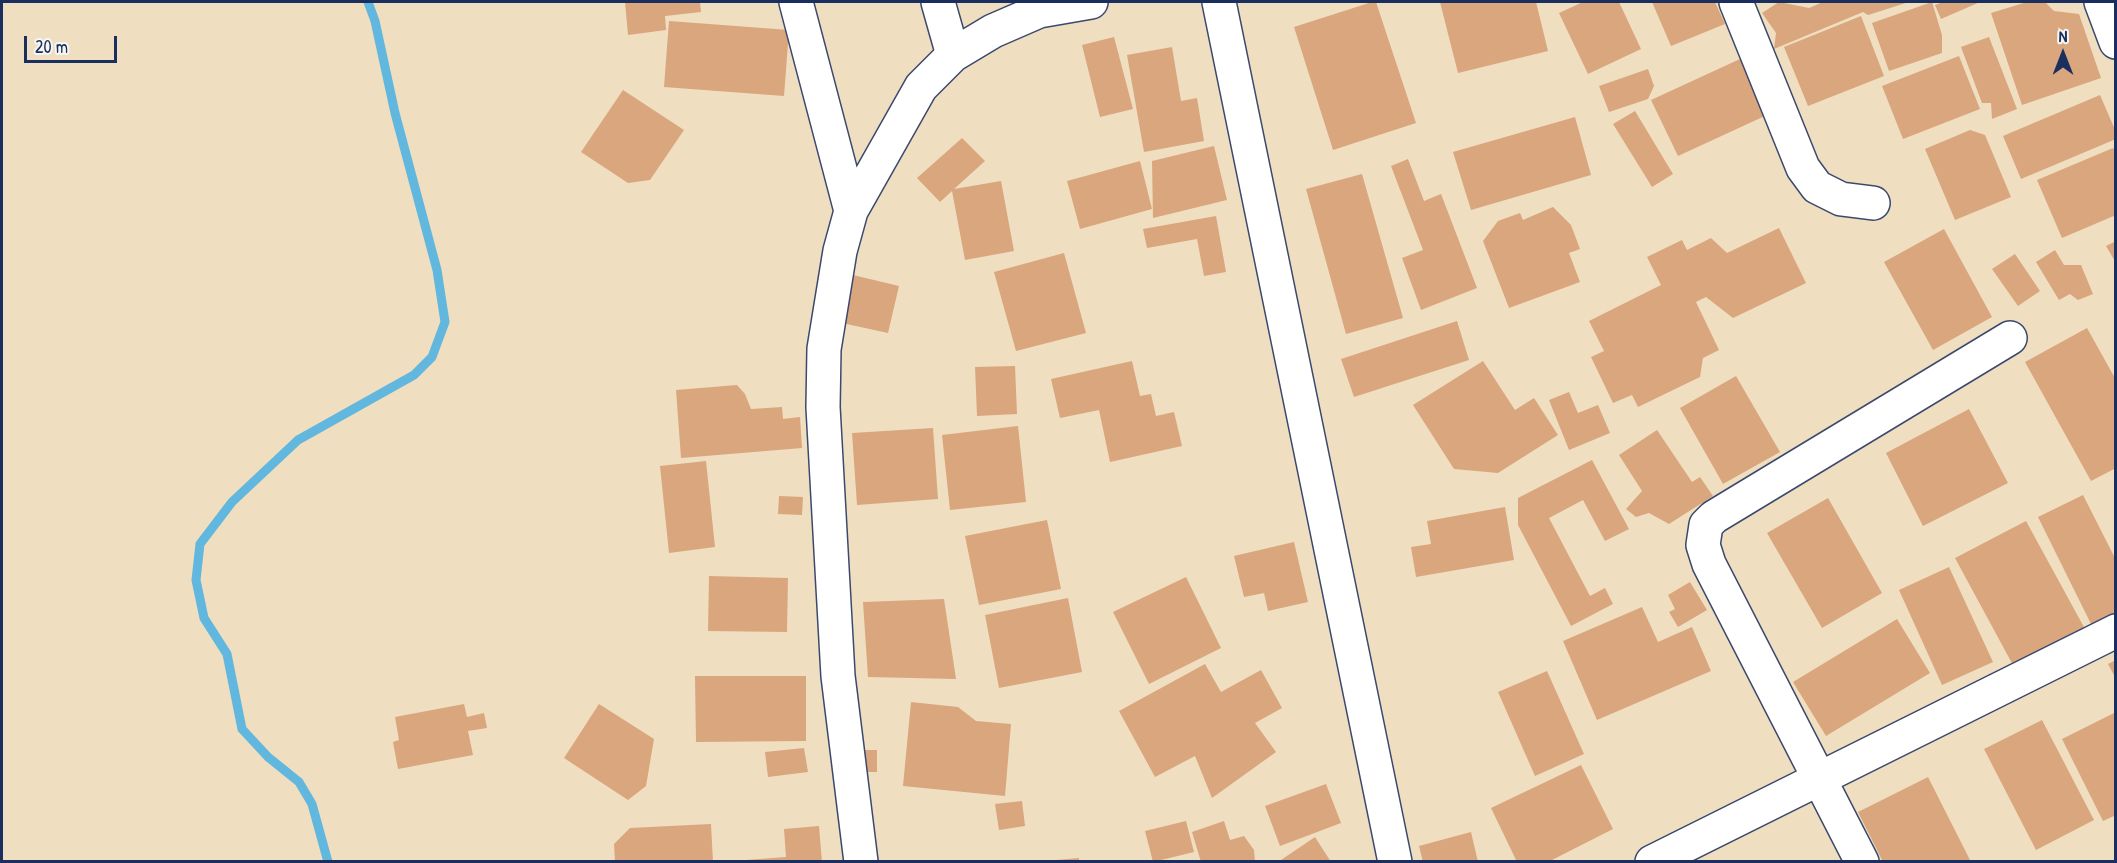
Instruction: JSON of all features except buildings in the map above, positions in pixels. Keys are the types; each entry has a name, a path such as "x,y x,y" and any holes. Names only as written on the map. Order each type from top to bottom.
{"street":[{"path":"796,2 851,211"},
{"path":"938,2 953,55"},
{"path":"861,861 838,676 823,407 824,349 840,251 851,211 875,166 921,87 953,55 993,32 1039,11 1091,2"},
{"path":"1219,2 1395,861"},
{"path":"1736,2 1803,168 1817,187 1840,199 1873,203"},
{"path":"2100,2 2115,42"},
{"path":"1862,861 1708,564 1703,545 1706,525 1724,511 2010,338"},
{"path":"1652,861 2115,630"}],"waterway":[{"path":"328,862 312,804 299,782 268,757 242,729 227,654 204,618 196,580 200,544 232,502 298,440 414,375 432,357 445,322 437,270 395,113 375,21 368,2"}]}
